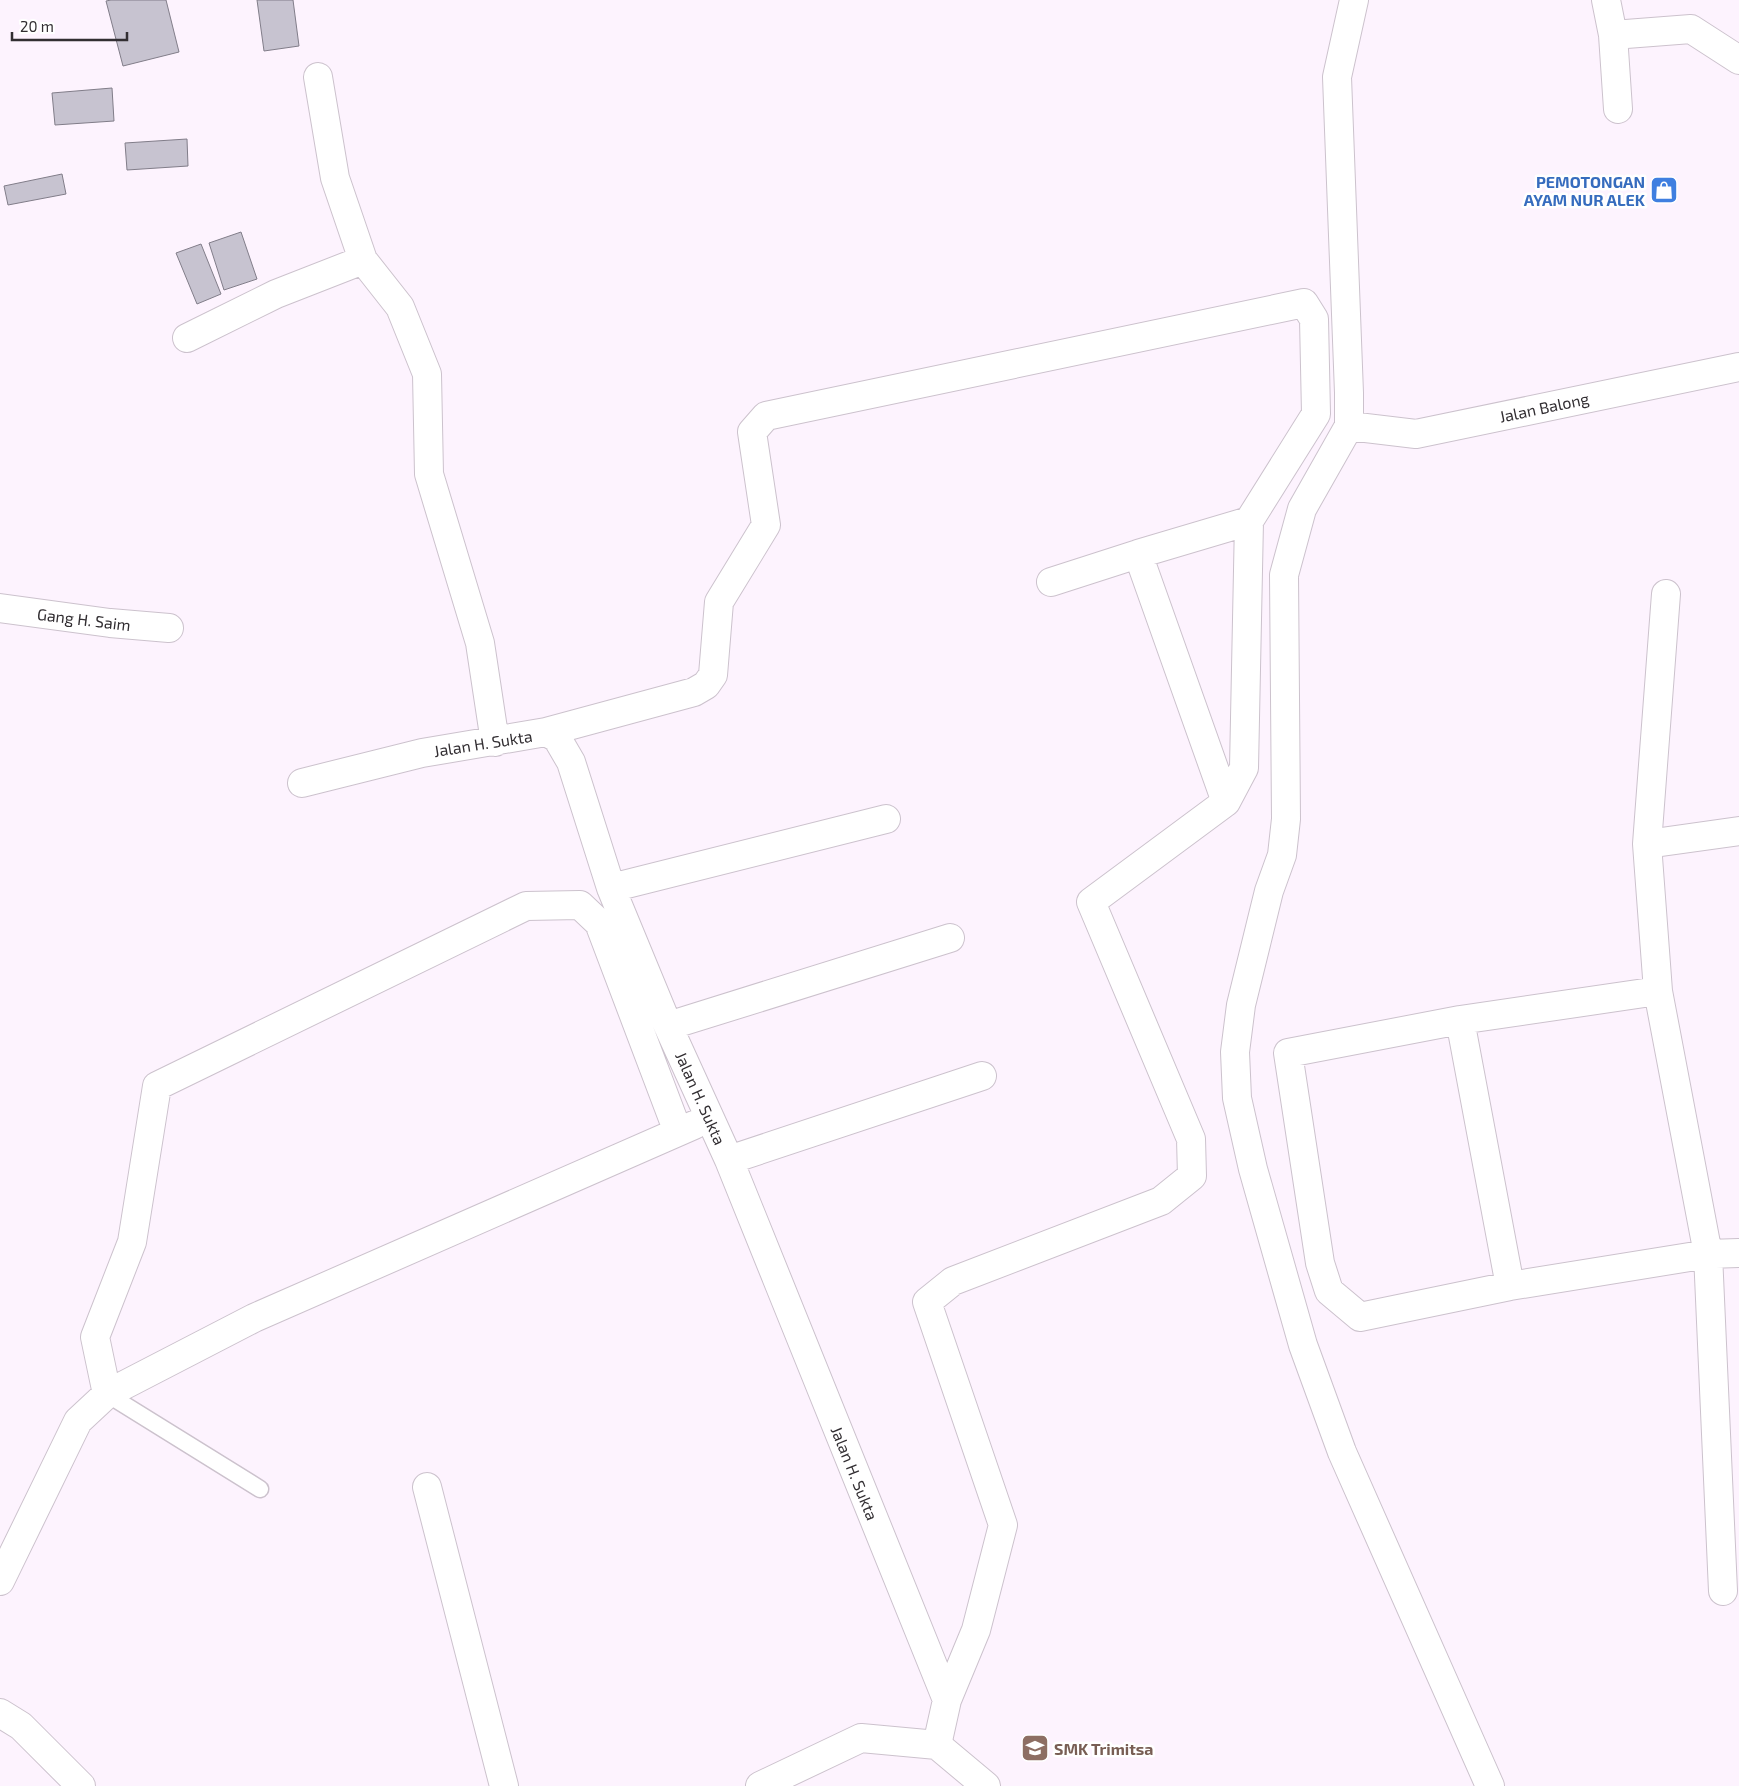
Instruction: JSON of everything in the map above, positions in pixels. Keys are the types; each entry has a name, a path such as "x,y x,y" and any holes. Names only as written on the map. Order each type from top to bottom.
{"street":[{"path":"1354,0 1337,77 1349,426 1302,509 1284,575 1286,819 1282,856 1269,891 1241,1005 1235,1052 1237,1098 1254,1169 1303,1345 1342,1452 1490,1786"},
{"path":"1606,0 1613,35 1618,109"},
{"path":"1613,35 1691,28 1739,60"},
{"path":"318,77 335,178 344,209 363,260 400,307 426,374 429,474 480,643 496,742"},
{"path":"187,338 276,294 363,260"},
{"path":"546,732 694,692 706,685 713,675 718,602 766,525 752,432 766,416 1304,303 1314,319 1316,414 1249,521 1244,768 1226,802 1091,902 1191,1139 1192,1176 1161,1201 953,1281 927,1302 1003,1525 976,1630 947,1700 937,1745"},
{"name":"Jalan Balong","path":"1349,426 1416,434 1739,367"},
{"path":"1051,582 1249,521"},
{"path":"1138,554 1226,802"},
{"path":"1666,594 1646,844 1658,991 1708,1254 1723,1591"},
{"name":"Gang H. Saim","path":"0,608 169,628"},
{"name":"Jalan H. Sukta","path":"302,783 422,753 496,742 546,732 557,738 571,762 611,888 668,1026 729,1160 947,1700"},
{"path":"611,888 886,819"},
{"path":"1646,844 1739,831"},
{"path":"107,1394 94,1337 132,1242 157,1086 526,906 580,905 599,923 678,1132"},
{"path":"668,1026 950,938"},
{"path":"1658,991 1460,1020 1288,1053 1320,1263 1330,1292 1360,1317 1510,1286 1708,1254 1739,1253"},
{"path":"1460,1020 1510,1286"},
{"path":"729,1160 982,1076"},
{"path":"0,1581 78,1421 107,1394 254,1318 710,1119"},
{"path":"427,1487 504,1786"},
{"path":"0,1713 21,1726 81,1786"},
{"path":"760,1786 861,1738 937,1745 986,1786"}],"lane":[{"path":"107,1394 260,1489"}],"building":[{"path":"166,0 179,52 123,66 106,1"},
{"path":"257,0 293,0 299,46 264,51"},
{"path":"112,88 114,121 55,125 52,93"},
{"path":"187,139 188,166 127,170 125,143"},
{"path":"62,174 66,194 8,205 4,186"},
{"path":"241,232 257,279 224,290 209,243"},
{"path":"201,244 221,294 197,304 176,253"}],"place":[{"name":"PEMOTONGAN AYAM NUR ALEK","path":"1664,190"},
{"name":"SMK Trimitsa","path":"1035,1748"}]}
